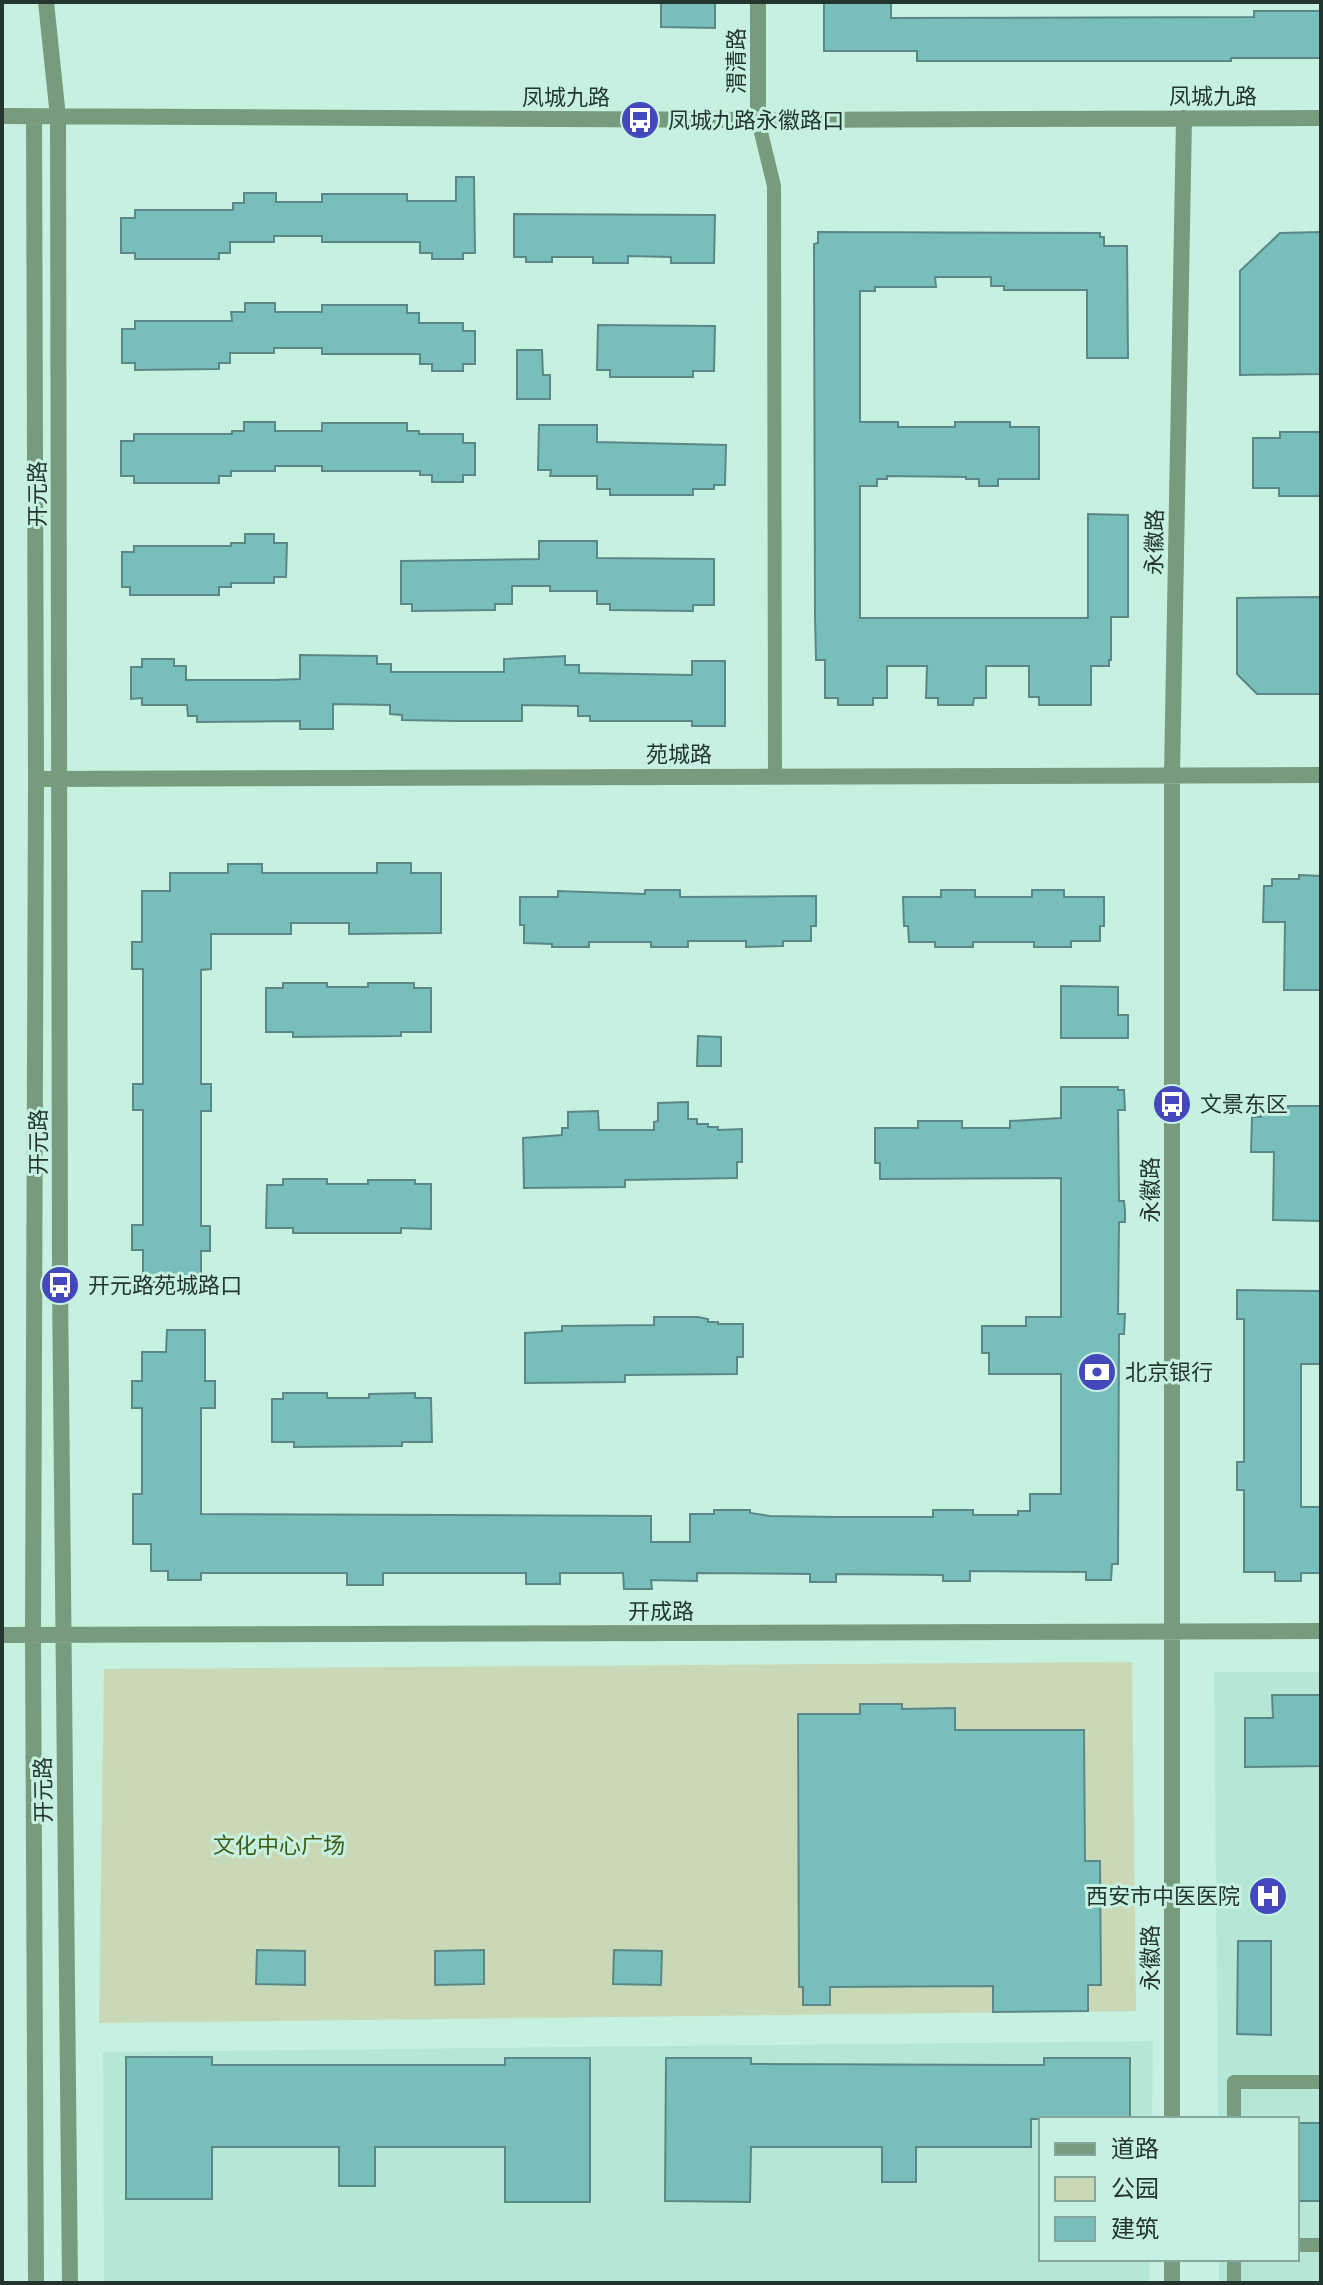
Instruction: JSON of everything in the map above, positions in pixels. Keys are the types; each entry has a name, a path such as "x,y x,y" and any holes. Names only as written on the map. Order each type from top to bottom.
{"street":[{"name":"开元路","path":"46,2 58,117 64,1636 70,2283"},
{"name":"渭清路","path":"758,2 758,120"},
{"name":"凤城九路","path":"2,116 758,120 1321,118"},
{"name":"开元路","path":"34,117 36,779 33,1635 36,2283"},
{"name":"永徽路","path":"1172,2117 1172,774 1184,118"},
{"name":"苑城路","path":"36,779 1321,775"},
{"name":"开成路","path":"2,1635 1321,1631"},
{"path":"1172,2261 1172,2283"}],"lane":[{"path":"758,120 774,186 775,776"},
{"path":"1234,2117 1234,2082 1321,2082"},
{"path":"1299,2245 1321,2245"},
{"path":"1234,2261 1234,2283"}],"shaded area":[{"name":"西安市中医医院","path":"1214,1672 1321,1672 1321,2283 1219,2283 1219,2261 1299,2261 1299,2117 1218,2117"},
{"path":"1153,2041 1152,2117 1039,2117 1039,2261 1150,2261 1149,2283 104,2283 103,2052"}],"green space":[{"name":"文化中心广场","path":"1132,1662 1136,2011 99,2023 104,1669"}],"building":[{"path":"661,2 715,2 715,28 661,27"},
{"path":"824,2 891,2 891,18 1254,17 1254,11 1321,11 1321,58 917,61 917,51 824,51"},
{"path":"456,177 474,177 475,253 463,253 463,259 432,259 432,253 420,253 420,242 322,242 322,236 274,236 274,242 230,242 230,253 219,253 219,259 135,259 135,253 121,253 121,218 135,218 135,210 233,210 233,203 244,203 244,193 276,193 276,202 322,202 322,194 407,194 407,201 456,201"},
{"path":"514,214 715,215 714,263 671,263 671,257 628,256 628,263 593,263 593,257 552,257 552,262 526,262 526,257 514,257"},
{"path":"818,232 1100,233 1100,237 1104,237 1104,246 1127,246 1128,358 1087,358 1087,290 1004,290 1004,286 991,286 991,277 935,277 936,287 875,287 875,291 860,291 860,422 898,422 898,427 955,427 955,422 1010,422 1010,427 1039,427 1039,479 998,479 998,486 979,486 979,479 966,477 887,476 887,479 877,479 877,486 860,486 860,618 1088,618 1088,514 1128,515 1128,617 1111,617 1111,660 1109,666 1091,666 1091,705 1039,705 1039,697 1029,697 1029,666 986,666 986,698 974,698 973,705 938,705 938,698 926,698 927,666 887,666 887,698 873,698 873,705 838,705 838,698 825,698 825,660 816,660 815,617 814,244 818,243"},
{"path":"1321,232 1321,374 1240,375 1240,271 1280,233"},
{"path":"245,303 275,303 275,312 322,312 322,305 407,305 407,313 419,313 419,323 463,323 463,331 475,331 475,364 463,364 463,371 432,371 432,364 420,364 420,354 322,354 322,348 274,348 274,353 230,353 230,363 219,363 219,369 135,370 135,363 122,363 122,329 135,329 135,321 232,321 231,312 245,312"},
{"path":"598,325 715,326 714,371 693,371 693,377 610,377 610,370 597,370"},
{"path":"517,350 542,350 543,375 550,375 550,399 517,399"},
{"path":"244,422 275,422 275,431 322,431 322,423 407,423 407,431 419,431 419,434 463,434 463,443 475,443 475,475 463,475 463,482 432,482 432,475 420,475 420,471 322,471 322,466 275,466 275,471 231,471 231,476 219,476 219,483 134,483 134,476 121,476 121,441 134,441 134,434 232,434 232,431 244,431"},
{"path":"539,425 597,425 597,442 726,445 725,485 714,485 714,489 693,489 693,495 610,495 610,489 597,489 597,476 550,476 551,470 538,470"},
{"path":"1280,432 1320,432 1321,496 1279,496 1279,488 1253,488 1253,438 1280,438"},
{"path":"245,534 274,534 274,543 287,543 286,577 274,577 274,583 231,583 231,587 219,587 219,595 130,595 130,587 122,587 122,552 134,552 134,546 231,546 231,543 245,543"},
{"path":"539,541 597,541 597,558 714,559 714,605 693,605 693,611 610,610 610,604 597,604 597,591 550,591 550,586 512,586 512,604 495,604 495,610 412,611 412,604 401,604 401,561 539,559"},
{"path":"1321,597 1321,694 1257,694 1237,674 1237,598"},
{"path":"300,655 377,656 377,664 391,664 391,672 504,672 504,659 565,656 565,665 579,665 579,673 692,675 692,661 725,661 725,726 692,726 692,721 590,721 590,716 578,716 578,706 522,705 522,721 402,720 402,715 390,714 390,705 333,704 333,729 300,729 300,721 197,722 197,716 188,716 187,705 142,705 142,698 131,699 131,667 142,667 142,659 174,659 174,666 186,666 186,680 273,680 300,679"},
{"path":"377,863 411,863 411,873 441,873 441,933 349,934 349,923 291,923 291,934 211,934 211,969 201,970 201,1084 211,1084 211,1111 201,1111 201,1226 210,1226 210,1251 201,1251 201,1282 143,1282 143,1250 132,1250 132,1225 143,1225 143,1110 133,1110 133,1084 143,1084 143,969 132,969 132,942 142,942 142,891 170,891 170,873 228,873 228,864 262,864 262,873 377,873"},
{"path":"1299,875 1321,876 1321,990 1284,990 1285,922 1263,922 1264,886 1272,886 1272,879 1299,879"},
{"path":"645,890 680,890 680,897 816,896 816,926 811,926 811,941 783,941 783,946 746,947 746,941 688,941 688,947 651,947 651,942 589,942 589,947 524,943 524,925 520,925 520,897 558,897 558,891 645,894"},
{"path":"941,890 975,890 975,897 1032,897 1032,890 1064,890 1064,897 1104,897 1104,926 1100,926 1100,941 1071,941 1071,947 1034,947 1034,942 973,942 973,947 935,947 935,942 909,942 908,926 904,926 903,897 941,897"},
{"path":"283,983 368,987 368,983 414,983 414,988 431,988 431,1032 401,1032 401,1036 293,1037 293,1032 266,1032 266,988 283,988"},
{"path":"1061,986 1118,987 1118,1015 1128,1015 1128,1038 1061,1038"},
{"path":"698,1036 721,1037 721,1066 697,1066"},
{"path":"1061,1087 1118,1087 1118,1090 1124,1090 1125,1110 1118,1110 1119,1201 1124,1201 1125,1222 1119,1222 1118,1314 1125,1314 1124,1334 1119,1334 1118,1564 1112,1564 1111,1580 1086,1580 1086,1572 970,1571 970,1581 943,1581 943,1575 836,1574 836,1582 810,1582 810,1574 697,1573 697,1581 651,1580 652,1589 624,1589 623,1573 560,1573 560,1584 526,1584 526,1573 383,1573 383,1585 347,1585 347,1573 201,1573 201,1580 168,1580 168,1571 151,1571 151,1544 133,1544 133,1494 142,1494 142,1408 132,1408 132,1381 142,1381 142,1352 166,1352 167,1330 205,1330 205,1381 215,1381 215,1408 201,1408 201,1514 651,1516 651,1542 690,1542 690,1514 714,1514 714,1510 750,1510 750,1513 770,1516 838,1517 933,1517 933,1510 973,1510 973,1515 1018,1515 1018,1511 1030,1511 1030,1494 1061,1494 1061,1374 989,1374 989,1353 982,1353 982,1326 1026,1326 1026,1317 1061,1317 1061,1178 880,1179 880,1163 875,1163 875,1128 918,1128 918,1121 962,1121 962,1128 1010,1128 1010,1121 1061,1118"},
{"path":"688,1102 688,1119 697,1119 697,1124 708,1124 708,1127 718,1127 718,1130 742,1129 742,1162 737,1162 737,1178 625,1180 625,1187 524,1188 523,1138 562,1135 562,1128 568,1128 568,1112 598,1111 599,1130 654,1130 654,1122 658,1121 658,1103"},
{"path":"1288,1106 1321,1106 1321,1221 1273,1220 1274,1152 1251,1152 1252,1117 1261,1117 1261,1110 1288,1110"},
{"path":"283,1179 327,1179 327,1184 415,1180 415,1184 431,1184 431,1229 401,1228 401,1233 293,1233 293,1228 266,1228 267,1185 283,1185"},
{"path":"1237,1290 1321,1291 1321,1364 1301,1364 1301,1507 1321,1507 1321,1573 1301,1573 1301,1581 1275,1581 1275,1572 1244,1572 1244,1490 1237,1490 1237,1462 1244,1462 1244,1319 1237,1319"},
{"path":"654,1317 698,1317 718,1324 743,1324 743,1357 737,1357 737,1374 625,1375 625,1382 525,1383 525,1333 562,1331 562,1326 654,1325"},
{"path":"283,1393 327,1393 327,1398 369,1398 369,1394 415,1393 415,1398 431,1398 432,1442 402,1442 402,1446 294,1447 294,1442 272,1442 272,1399 283,1399"},
{"path":"1272,1695 1321,1695 1321,1766 1245,1767 1245,1718 1273,1718"},
{"path":"860,1704 902,1704 902,1709 955,1708 955,1730 1084,1730 1085,1861 1100,1861 1101,1985 1088,1985 1088,2011 993,2012 993,1986 830,1987 830,2005 803,2005 803,1987 799,1987 798,1714 860,1714"},
{"path":"1238,1941 1271,1941 1271,2035 1237,2034"},
{"path":"257,1950 305,1951 305,1985 256,1984"},
{"path":"484,1950 484,1984 435,1985 435,1951"},
{"path":"614,1950 662,1951 661,1985 613,1984"},
{"path":"126,2057 212,2057 212,2065 505,2065 505,2058 590,2058 590,2202 505,2202 505,2147 375,2147 375,2186 339,2186 339,2147 212,2147 212,2199 126,2199"},
{"path":"666,2058 751,2058 751,2064 1044,2065 1044,2058 1130,2058 1130,2117 1031,2119 1031,2147 916,2147 916,2182 882,2182 882,2147 751,2147 750,2202 665,2201"},
{"path":"1299,2123 1321,2123 1321,2201 1299,2201"}],"place":[{"name":"凤城九路永徽路口","path":"640,120"},
{"name":"文景东区","path":"1172,1104"},
{"name":"开元路苑城路口","path":"60,1285"},
{"name":"北京银行","path":"1097,1372"},
{"name":"西安市中医医院","path":"1268,1896"}]}
